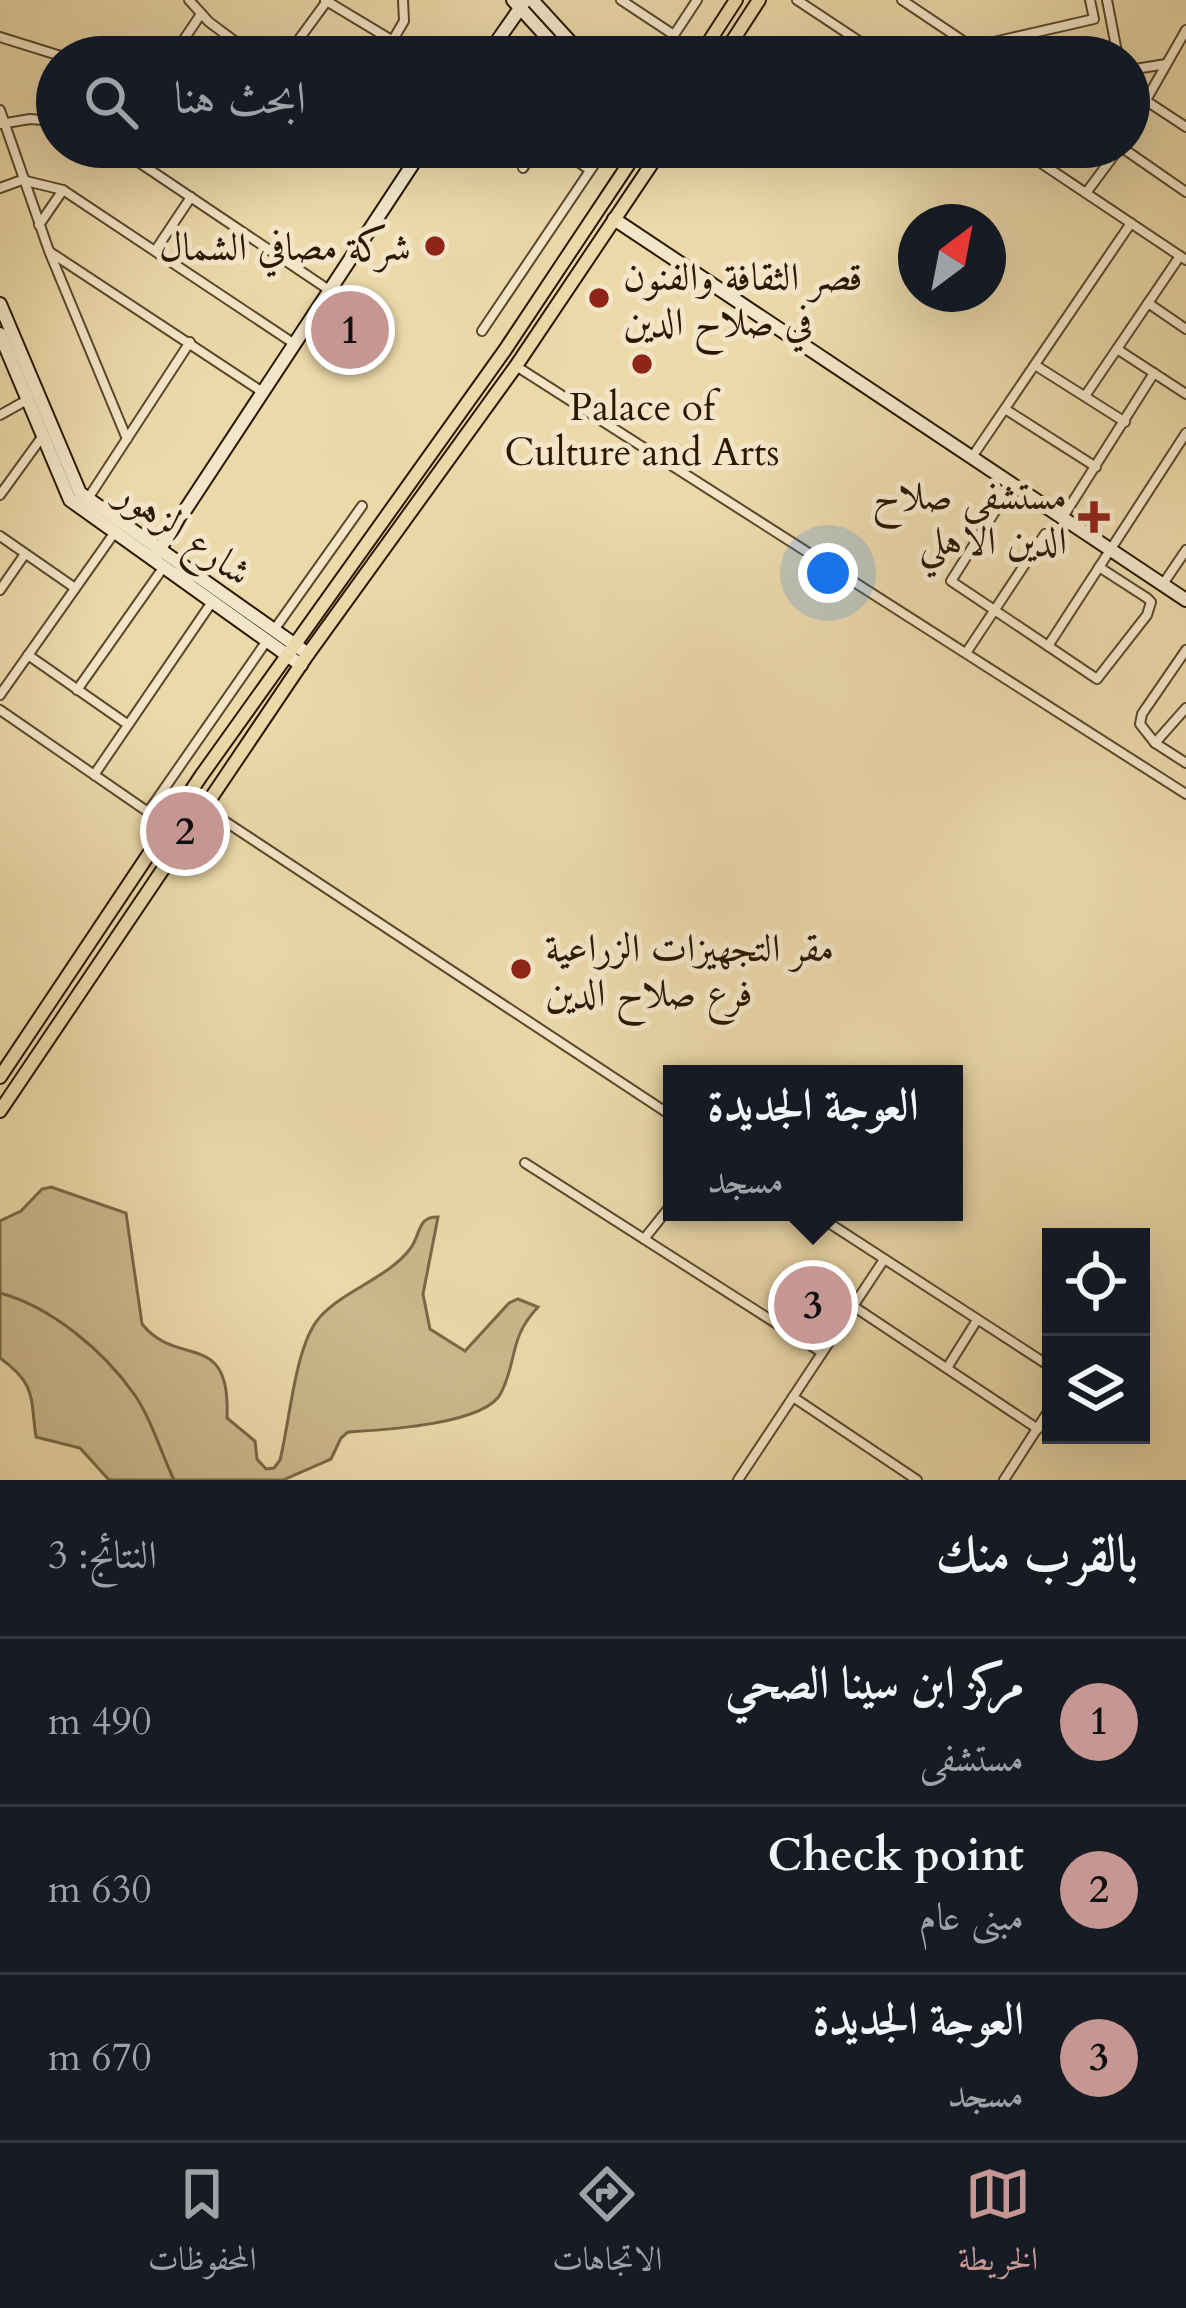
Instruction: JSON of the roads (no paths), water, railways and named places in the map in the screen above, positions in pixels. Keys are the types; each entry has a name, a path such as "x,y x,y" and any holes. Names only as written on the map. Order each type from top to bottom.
{"main road":[{"path":"712,36 736,0"},
{"path":"736,36 759,0"},
{"path":"0,1077 167,826 505,350 626,168"},
{"path":"0,1111 214,792 517,366 649,168"},
{"path":"118,899 136,908"}],"street":[{"path":"188,0 229,36"},
{"path":"395,36 404,21 403,0"},
{"path":"621,0 674,35 697,0"},
{"path":"797,0 813,4 855,36"},
{"path":"904,2 924,0"},
{"path":"1020,36 1094,19 1090,0"},
{"path":"1107,0 1114,36"},
{"path":"301,36 326,1 384,36"},
{"path":"500,36 523,2"},
{"path":"523,2 549,36"},
{"path":"523,2 561,36"},
{"path":"904,2 955,36"},
{"path":"186,36 201,14"},
{"path":"1150,91 1186,30"},
{"path":"0,38 36,49"},
{"path":"1150,67 1166,64"},
{"path":"1150,103 1186,127"},
{"path":"0,110 49,251 127,440"},
{"path":"2,124 36,119"},
{"path":"0,158 13,154"},
{"path":"1150,167 1186,192"},
{"path":"148,168 328,290"},
{"path":"77,690 261,391 410,168"},
{"path":"482,331 587,168"},
{"path":"1049,168 1183,258 1084,396"},
{"path":"1087,193 1105,168"},
{"path":"0,188 22,180 63,190 293,343"},
{"path":"39,225 63,190"},
{"path":"154,251 191,197"},
{"path":"614,219 1186,600"},
{"path":"972,457 1131,224"},
{"path":"49,251 261,391"},
{"path":"1148,303 1186,329"},
{"name":"شارع الزهور","path":"0,304 64,460 87,500 212,602 270,636"},
{"name":"شارع الزهور","path":"0,334 70,500 305,660"},
{"path":"87,500 190,342"},
{"path":"1118,349 1186,394"},
{"path":"1035,364 1125,422"},
{"path":"517,366 1186,794"},
{"path":"1063,517 1154,373"},
{"path":"0,415 27,400"},
{"path":"1005,409 1096,467"},
{"path":"1048,646 1186,433"},
{"path":"0,495 42,437"},
{"path":"1001,502 951,581 1097,679 1147,615 1151,602 1100,568"},
{"path":"148,812 362,506"},
{"path":"0,695 115,532"},
{"path":"966,653 1045,534"},
{"path":"0,536 75,588"},
{"path":"1163,584 1186,550"},
{"path":"0,590 25,554"},
{"path":"94,775 212,602"},
{"path":"1186,650 1140,724 1144,734 1186,763"},
{"path":"28,655 127,724"},
{"path":"1155,743 1186,708"},
{"path":"0,710 167,826"},
{"path":"214,792 226,822"},
{"path":"195,821 226,822 663,1110"},
{"path":"525,1162 821,1352"},
{"path":"644,1239 663,1215"},
{"path":"825,1221 1042,1361"},
{"path":"737,1480 883,1261"},
{"path":"853,1306 1038,1429"},
{"path":"947,1368 976,1320"},
{"path":"793,1397 917,1480"},
{"path":"1004,1480 1042,1422"}],"waterway":[{"path":"0,1293 57,1320 107,1362 140,1403 174,1480"}],"place":[{"name":"شركة مصافي الشمال","path":"435,246"},
{"name":"قصر الثقافة والفنون في صلاح الدين","path":"599,298"},
{"name":"مركز ابن سينا الصحي","path":"350,330"},
{"name":"Palace of Culture and Arts","path":"642,364"},
{"name":"مستشفى صلاح الدين الاهلي","path":"1094,517"},
{"name":"Check point","path":"185,831"},
{"name":"مقر التجهيزات الزراعية فرع صلاح الدين","path":"521,969"},
{"name":"العوجة الجديدة","path":"813,1305"}]}
